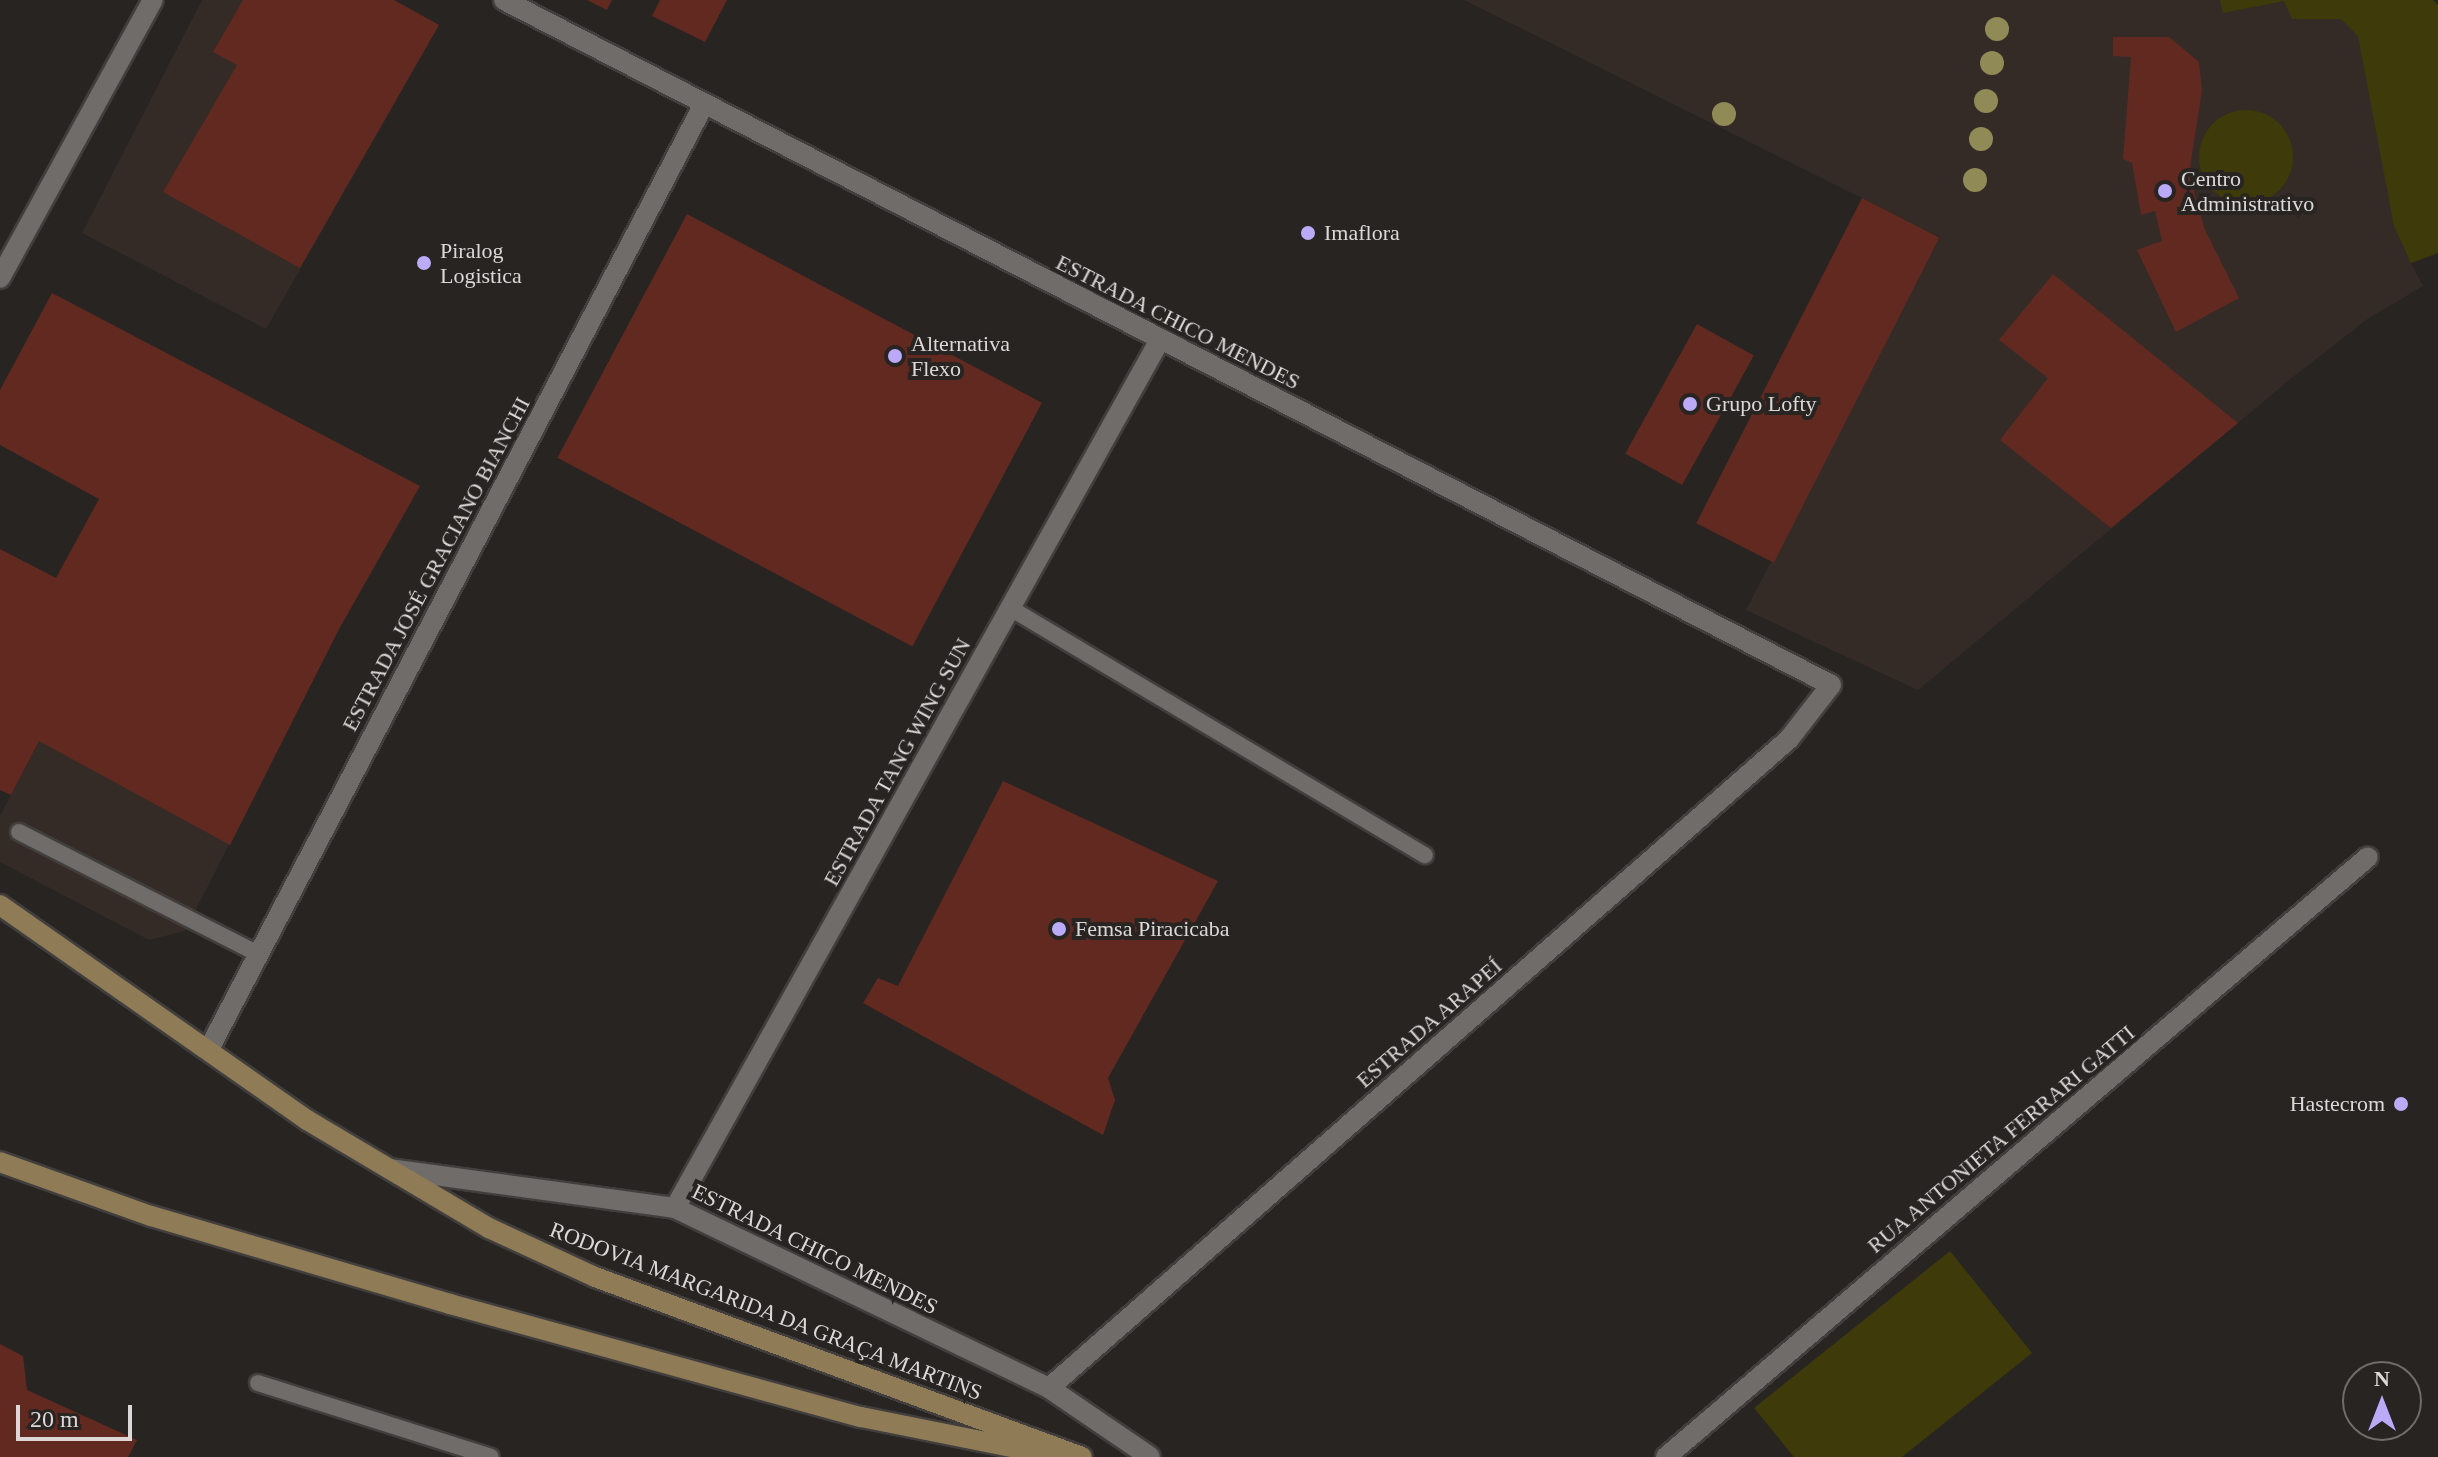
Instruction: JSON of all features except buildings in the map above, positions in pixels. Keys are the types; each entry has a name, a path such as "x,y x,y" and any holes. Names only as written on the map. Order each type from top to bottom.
{"main road":[{"name":"RODOVIA MARGARIDA DA GRAÇA MARTINS","path":"0,905 382,1168 489,1228 595,1277 1082,1457"},
{"path":"0,1162 151,1216 450,1304 861,1417 1062,1457"}],"street":[{"path":"0,278 153,0"},
{"name":"ESTRADA CHICO MENDES","path":"504,0 1831,685"},
{"name":"ESTRADA JOSÉ GRACIANO BIANCHI","path":"210,1047 704,104"},
{"name":"ESTRADA TANG WING SUN","path":"675,1208 1160,340"},
{"name":"ESTRADA ARAPEÍ","path":"1049,1388 1789,739 1831,685"},
{"name":"RUA ANTONIETA FERRARI GATTI","path":"1666,1457 2368,857"},
{"name":"ESTRADA CHICO MENDES","path":"382,1168 675,1208 1049,1388 1150,1457"}],"lane":[{"path":"1010,608 1425,855"},
{"path":"19,832 258,954"},
{"path":"258,1383 491,1457"}],"shaded area":[{"path":"202,0 394,0 439,25 266,329 82,233"},
{"path":"1464,0 2433,0 2438,5 2438,253 2411,263 2423,286 2366,320 2293,377 1918,690 1746,610 1940,237"},
{"path":"2220,0 2433,0 2438,5 2438,253 2411,263 2394,226 2358,36 2341,19 2292,19 2284,1 2223,13"},
{"path":"2246,110 2264,113 2279,124 2290,139 2293,157 2290,175 2279,190 2264,201 2246,204 2228,201 2213,190 2202,175 2199,157 2202,139 2213,124 2228,113"},
{"path":"150,527 338,631 185,931 149,940 0,862 0,816"},
{"path":"1950,1251 2032,1353 1902,1457 1794,1457 1754,1408"}],"place":[{"name":"Centro Administrativo","path":"2165,191"},
{"name":"Imaflora","path":"1308,233"},
{"name":"Piralog Logistica","path":"424,263"},
{"name":"Alternativa Flexo","path":"895,356"},
{"name":"Grupo Lofty","path":"1690,404"},
{"name":"Femsa Piracicaba","path":"1059,929"},
{"name":"Hastecrom","path":"2401,1104"}]}
